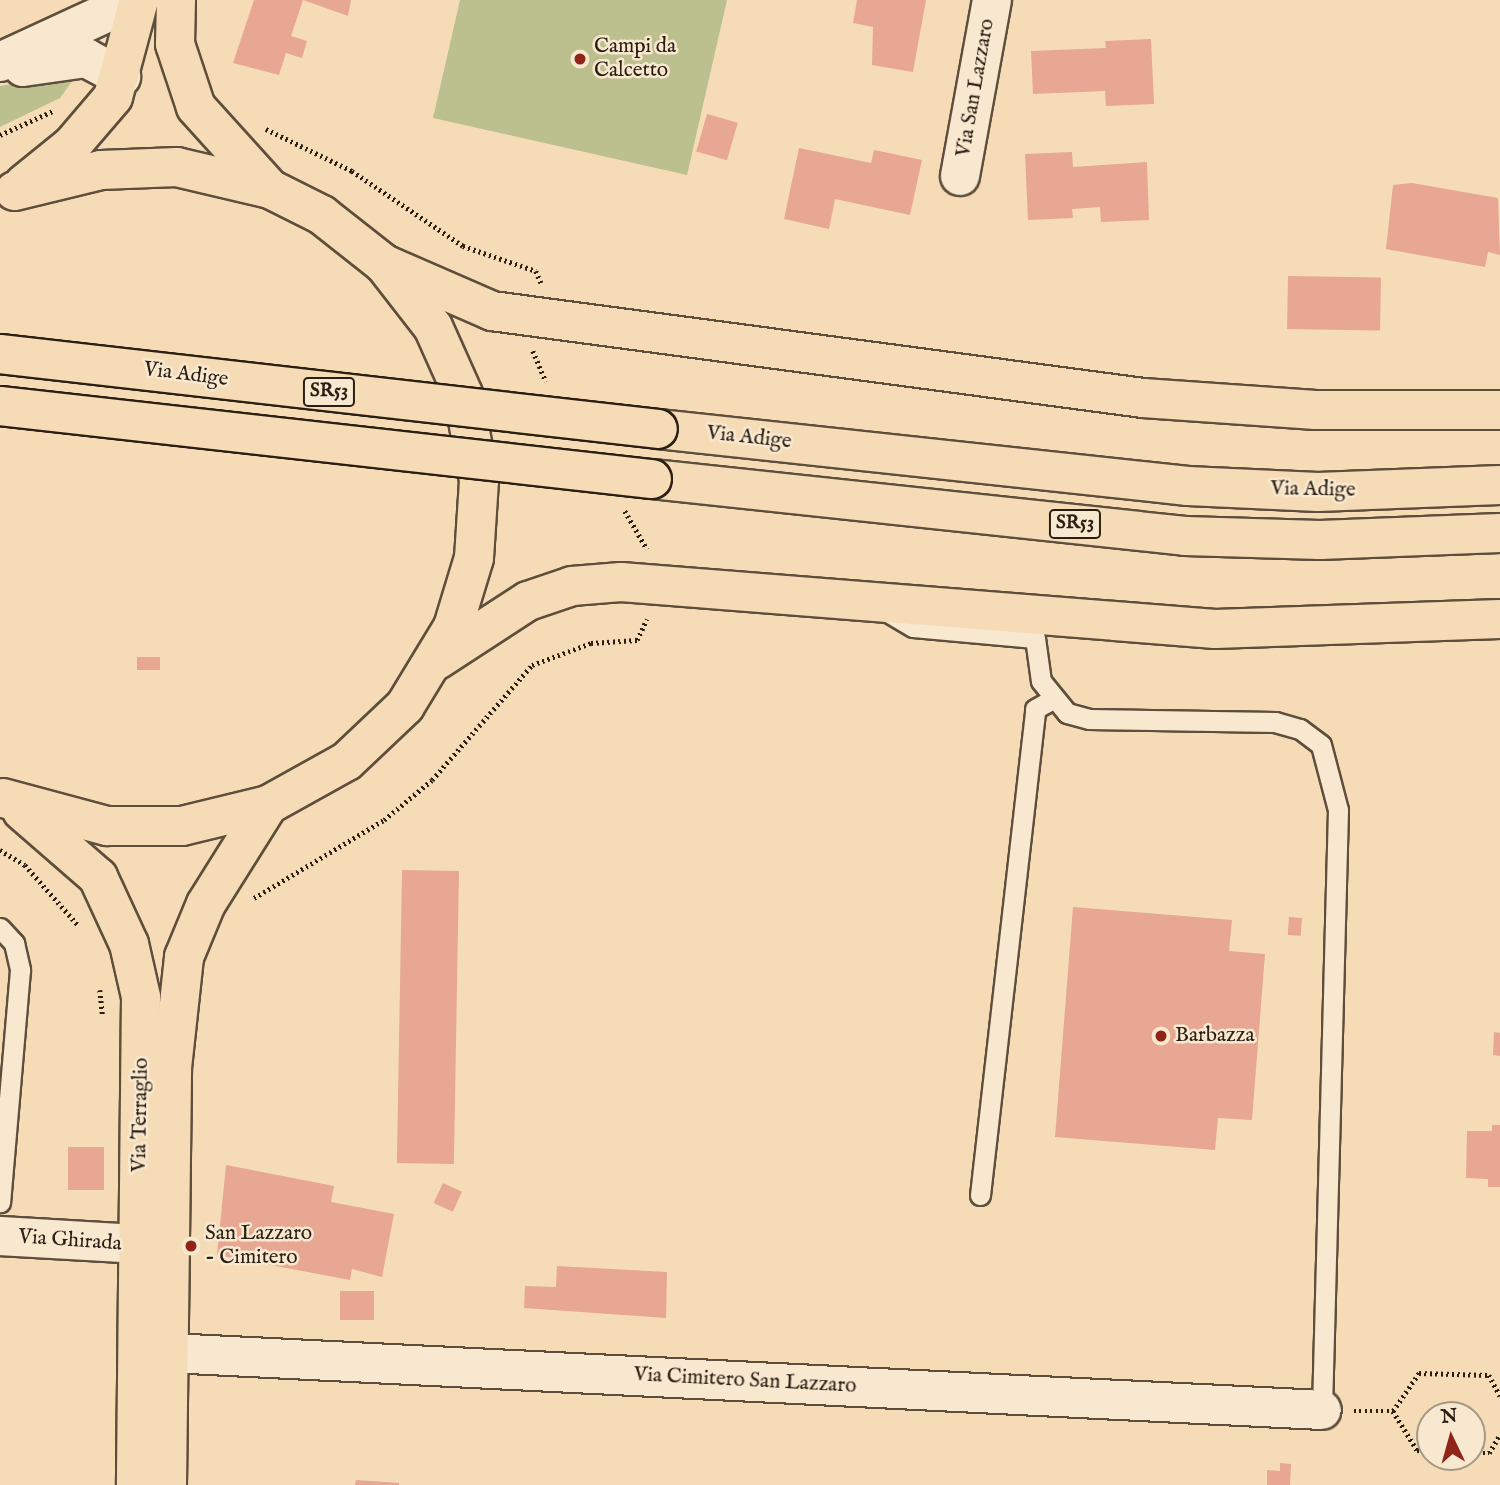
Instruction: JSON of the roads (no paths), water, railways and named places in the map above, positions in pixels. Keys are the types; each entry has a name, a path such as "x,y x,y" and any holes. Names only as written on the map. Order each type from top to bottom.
{"main road":[{"name":"Via Terraglio","path":"7,196 96,120 121,77 139,0"},
{"name":"Via Terraglio","path":"176,0 175,44 197,107 270,189"},
{"name":"Via Terraglio","path":"1,797 107,825 182,826 268,806 347,761 405,706 437,660 474,558 479,481 463,394 433,327 384,264 321,215 270,189 177,167 101,170 7,196"},
{"path":"384,264 492,311 1143,398 1316,410 1500,410"},
{"name":"Via Adige","path":"0,354 1188,486 1318,492 1500,485"},
{"name":"SR53","path":"0,405 652,480 1185,536 1321,540 1500,533"},
{"path":"437,660 528,601 572,586 652,582 879,607 1215,629 1500,619"},
{"name":"Via Terraglio","path":"1,797 58,837 98,877 129,944 141,997 136,1485"},
{"name":"Via Terraglio","path":"167,1485 172,1068 184,957 206,904 268,806"}],"street":[{"path":"0,62 134,0"},
{"name":"Via San Lazzaro","path":"960,176 992,0"},
{"path":"0,68 86,58 121,77"},
{"name":"Via Ghirada","path":"0,1236 139,1244"},
{"name":"Via Cimitero San Lazzaro","path":"169,1353 1322,1410"}],"lane":[{"path":"879,607 913,627 1035,638 1051,700 1089,719 1275,722 1300,729 1321,745 1333,774 1338,810 1322,1410"},
{"path":"981,1195 1035,709 1051,700"},
{"path":"0,928 18,955 8,1038 5,1143 0,1202"}],"place":[{"name":"Campi da Calcetto","path":"580,59"},
{"name":"Barbazza","path":"1161,1036"},
{"name":"San Lazzaro - Cimitero","path":"191,1246"}]}
